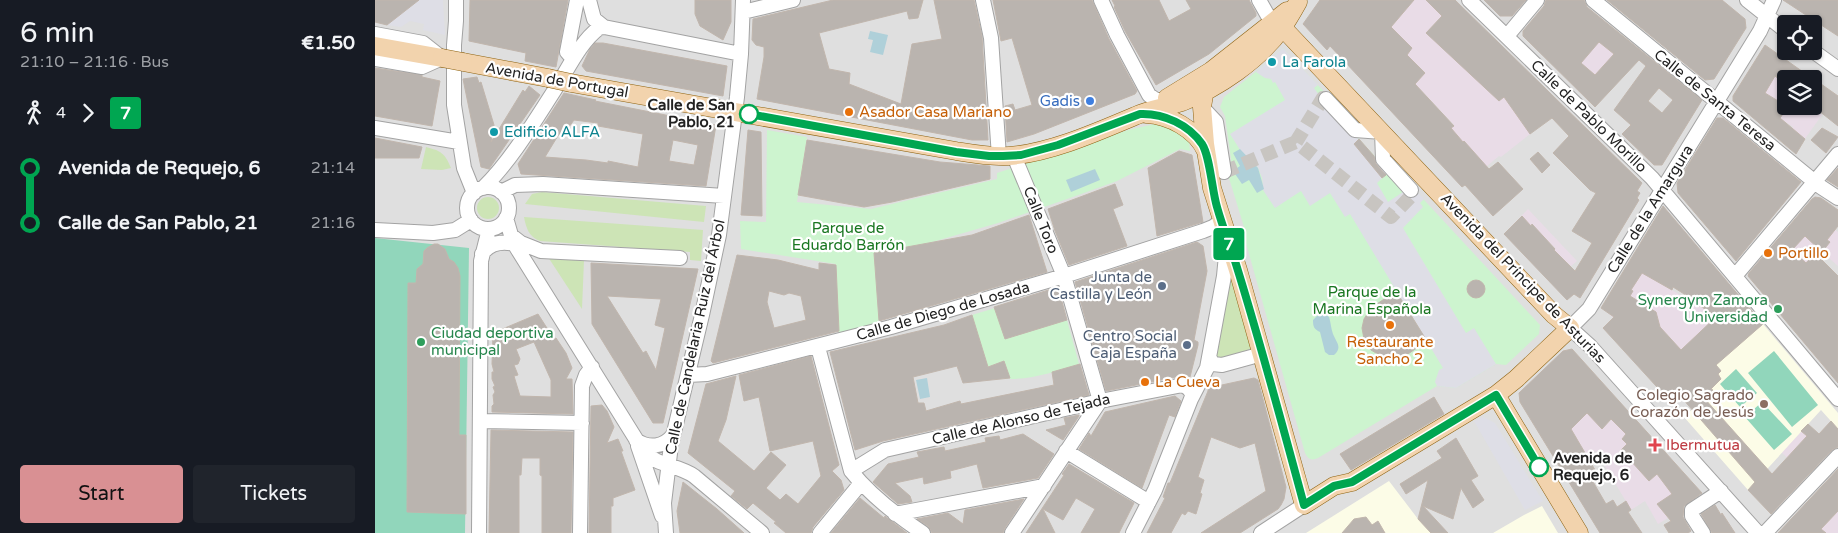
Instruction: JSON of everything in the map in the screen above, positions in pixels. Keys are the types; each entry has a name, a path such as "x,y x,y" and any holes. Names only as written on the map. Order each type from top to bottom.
{"main road":[{"path":"1273,27 1299,1"},
{"name":"Avenida de Portugal","path":"1140,114 1216,67 1273,27"},
{"name":"Avenida de Portugal","path":"375,46 956,152 1006,156 1058,145 1140,114 1183,101 1203,99 1265,47 1273,27"},
{"name":"Avenida del Príncipe de Asturias","path":"1273,27 1383,132 1554,315 1570,328"},
{"path":"1216,67 1208,79 1203,99 1206,151 1213,193 1262,354 1304,505"},
{"path":"1140,114 1160,116 1178,123 1194,135 1206,151"},
{"name":"Calle de la Amargura","path":"1304,505 1334,486 1352,482 1496,395 1516,379 1570,328"},
{"path":"1496,395 1579,533"}],"street":[{"path":"457,0 453,86 459,142 465,174 478,191"},
{"path":"573,59 567,52 577,0"},
{"path":"589,0 594,19 604,27 741,54"},
{"path":"743,6 793,0"},
{"name":"Calle Toro","path":"983,0 991,38 1006,156 1064,276 1099,401"},
{"path":"1101,0 1117,35 1149,94 1156,100 1165,100"},
{"path":"1259,0 1273,27"},
{"name":"Calle de Pablo Morillo","path":"1469,0 1641,167 1838,399"},
{"path":"1507,36 1537,0"},
{"name":"Calle de Santa Teresa","path":"1593,0 1815,182 1838,198"},
{"path":"1747,0 1777,24"},
{"name":"Calle de la Amargura","path":"1570,328 1587,312 1717,102 1768,16 1774,0"},
{"name":"Calle de Candelaria Ruiz del Árbol","path":"665,530 668,465 673,435 715,257 735,112 741,54 743,6"},
{"path":"479,533 482,260 473,222 467,208 469,201 505,163 573,59 595,31 604,27"},
{"name":"Avenida de Portugal","path":"375,34 423,43 441,58"},
{"path":"1822,57 1838,68"},
{"path":"375,59 422,67 441,58"},
{"path":"1203,99 1216,122 1224,172"},
{"path":"1326,99 1355,130 1383,132 1383,159 1411,190"},
{"path":"375,128 459,142"},
{"path":"1735,276 1838,154"},
{"path":"501,192 515,185 543,184 724,196"},
{"path":"478,191 491,188 505,196 508,204 506,218 513,240 616,404 636,440 649,457 694,476 756,531"},
{"path":"473,222 483,228 491,228 501,224 506,218"},
{"path":"375,230 433,233 455,230 473,222"},
{"name":"Calle de Diego de Losada","path":"688,376 707,374 818,347 1064,276 1213,227 1224,229"},
{"path":"491,228 513,240 541,251 680,258"},
{"path":"482,260 491,228"},
{"path":"1133,533 1149,502 1193,395 1205,373 1225,270 1224,229"},
{"path":"482,260 488,248 495,244 513,240"},
{"path":"532,271 533,260 541,251"},
{"name":"Avenida del Príncipe de Asturias","path":"1570,328 1590,346 1758,533"},
{"path":"818,347 851,471 861,483 895,514 923,533"},
{"path":"1209,357 1213,364 1219,365 1262,354"},
{"path":"581,533 582,386 586,375 592,367"},
{"name":"Calle de Alonso de Tejada","path":"851,471 885,450 1099,401 1183,386 1189,389 1193,395"},
{"path":"1012,533 1099,401"},
{"path":"480,421 582,423"},
{"path":"636,440 644,444 656,446 666,442 673,435"},
{"path":"636,440 665,530"},
{"path":"1066,451 1149,502"},
{"path":"1765,533 1838,456"},
{"path":"820,533 861,483"},
{"path":"895,514 1043,486"},
{"path":"1703,533 1692,516 1692,510 1721,491"},
{"path":"1261,533 1304,505"}],"shaded area":[{"path":"375,0 1838,0 1838,533 375,533"},
{"path":"419,0 443,0 445,35 423,30 424,24 410,21 401,27 387,25"},
{"path":"1414,0 1426,0 1442,16 1426,33 1504,97 1530,134 1481,171 1480,159 1475,153 1470,157 1467,153 1471,149 1464,141 1458,146 1451,128 1454,125 1414,85 1425,72 1407,55 1412,48 1391,27"},
{"path":"1562,12 1614,54 1596,76 1581,63"},
{"path":"1283,48 1318,85 1314,88 1324,102 1389,172 1377,183 1388,202 1406,190 1413,188 1424,199 1420,203 1423,207 1403,228 1466,333 1474,328 1496,364 1456,388 1437,386 1435,382 1439,370 1443,368 1350,214 1345,217 1330,193 1310,206 1301,191 1275,208 1263,190 1262,178 1258,168 1242,153 1230,134 1285,100 1275,82 1273,83 1271,79 1265,78 1256,72"},
{"path":"1767,73 1777,76 1777,100 1765,93"},
{"path":"1782,115 1822,115 1804,140 1804,138 1792,130 1793,127 1780,118"},
{"path":"1528,209 1577,261 1571,266 1567,262 1549,280 1555,248 1522,217 1504,234"},
{"path":"1813,228 1835,230 1838,232 1838,266 1822,252 1830,242"},
{"path":"1805,236 1819,249 1793,278 1795,252 1792,250"},
{"path":"1642,273 1717,316 1681,350 1667,334 1620,324 1607,312 1633,291 1631,290"},
{"name":"Colegio Sagrado Corazón de Jesús","path":"1763,324 1838,413 1838,429 1821,410 1748,490 1684,417 1712,391 1711,389 1721,379 1718,374 1721,370 1716,365"},
{"path":"1567,372 1579,421 1589,411 1607,415 1598,425 1602,429 1612,419 1626,434 1622,439 1627,444 1621,450 1628,458 1634,451 1637,467 1649,481 1657,474 1672,494 1657,504 1668,518 1658,524 1645,501 1631,510 1596,451 1587,456 1582,447 1574,452 1569,443 1577,438 1571,429"},
{"path":"1483,417 1495,423 1543,501 1525,510 1474,421"},
{"path":"1802,431 1807,436 1796,447 1792,462 1781,452"},
{"path":"1389,481 1431,533 1306,533"},
{"path":"1542,506 1558,533 1493,533 1524,515"},
{"path":"1838,511 1838,533 1826,533 1821,529"}],"green space":[{"name":"Parque de la Marina Española","path":"1283,48 1329,97 1347,126 1408,192 1413,188 1540,325 1539,334 1506,365 1496,364 1456,388 1437,386 1318,458 1313,459 1309,458 1305,453 1242,229 1244,227 1229,178 1231,159 1225,116 1220,107 1224,97"},
{"name":"Parque de Eduardo Barrón","path":"1159,123 1178,130 1189,138 1190,151 1180,149 1117,181 998,223 915,247 874,253 880,330 839,341 836,264 741,249 740,221 766,222 767,130 807,137 797,202 871,209 997,179 997,173 1128,130"},
{"path":"426,147 442,153 451,168 442,170 421,169"},
{"path":"542,192 706,206 704,222 525,204 532,194"},
{"path":"488,197 496,200 499,208 496,216 488,219 480,216 477,208 480,200"},
{"path":"524,217 703,230 701,261 690,260 690,252 540,241 529,232"},
{"name":"Ciudad deportiva municipal","path":"375,238 469,248 465,533 375,533"},
{"path":"548,257 584,260 582,309"},
{"path":"1231,276 1252,348 1251,350 1218,360 1215,353"},
{"path":"995,308 1005,339 1067,320 1079,364 1054,372 1019,379 1010,379 1004,361 988,367 972,315"},
{"path":"1774,351 1818,405 1792,427 1748,373"},
{"path":"1736,369 1757,393 1740,407 1720,384"},
{"path":"1762,402 1792,434 1774,450 1745,417"}],"water":[{"path":"870,31 888,35 883,55 870,52 873,40 868,39"},
{"path":"1240,149 1258,168 1264,189 1257,193 1249,180 1242,184 1233,171 1240,166 1233,153"},
{"path":"1095,169 1100,180 1071,192 1066,180"},
{"path":"1325,314 1329,317 1332,332 1338,344 1337,352 1334,355 1329,355 1325,352 1320,332 1315,329 1313,324 1313,320 1318,315"},
{"path":"927,378 930,397 920,399 916,380"}],"building":[{"path":"375,0 419,0 387,25 375,22"},
{"path":"470,0 568,0 556,67 525,61 526,53 469,41"},
{"path":"695,0 731,0 731,22 723,40 700,26 695,14"},
{"path":"833,0 923,0 918,18 909,19 907,11 819,33 829,69 850,73 849,84 901,104 912,44 942,39 934,0 974,0 982,36 988,140 972,140 757,99 764,47 756,45 752,40 753,19"},
{"path":"993,0 1092,0 1109,39 1137,91 1135,94 1034,134 1007,142 1005,106 1013,104 1015,110 1032,105 1012,38 1001,41"},
{"path":"1112,0 1159,0 1169,21 1191,9 1186,0 1249,0 1256,16 1209,54 1156,85 1125,31"},
{"path":"1320,0 1414,0 1391,27 1412,48 1407,55 1425,73 1415,84 1454,126 1451,128 1463,142 1489,169 1498,162 1523,189 1493,216 1465,185 1462,187 1330,46 1327,50 1303,24"},
{"path":"1426,0 1455,0 1642,183 1637,191 1640,193 1637,198 1639,200 1580,298 1574,294 1567,300 1504,234 1522,216 1531,226 1532,224 1575,271 1592,243 1572,231 1596,193 1590,190 1553,153 1569,136 1552,118 1530,134 1504,97 1499,101 1426,33 1442,16"},
{"path":"1484,0 1526,0 1512,16 1500,16"},
{"path":"1546,0 1584,0 1587,7 1702,100 1662,165 1654,165 1622,134 1631,125 1614,110 1646,66 1639,60 1595,107 1523,36 1523,31 1544,6","holes":["1599,42 1614,54 1595,75 1581,63","1659,88 1673,100 1662,113 1648,101"]},
{"path":"1607,0 1722,0 1745,19 1746,28 1714,79 1705,80"},
{"path":"1783,0 1838,0 1838,36 1822,26 1822,15 1806,15"},
{"path":"595,43 727,66 723,96 586,71 582,66"},
{"path":"1765,45 1777,54 1777,60 1786,60 1800,70 1777,70 1777,78 1775,76 1765,93 1777,100 1777,115 1782,115 1780,118 1805,139 1796,154 1733,101 1733,96"},
{"path":"375,68 422,75 422,77 440,81 432,126 375,116"},
{"name":"Edificio ALFA","path":"477,77 479,83 481,82 494,125 491,142 523,90 525,92 529,86 540,95 489,169 481,167 463,79"},
{"path":"1822,85 1838,96 1838,126 1822,113"},
{"path":"564,93 716,125 706,186 521,174 518,164","holes":["574,120 598,123 598,126 643,134 638,167 608,161 608,163 545,157 559,134 563,135","673,140 698,145 694,165 669,161"]},
{"path":"1717,118 1723,118 1801,182 1736,261 1678,193 1677,183"},
{"path":"1822,128 1838,137 1826,153 1811,140"},
{"path":"748,130 761,132 762,216 741,215"},
{"path":"375,138 422,147 419,158 375,158"},
{"path":"1359,139 1374,156 1376,164 1386,175 1382,178 1354,144"},
{"path":"807,140 940,162 990,166 990,179 864,207 798,195"},
{"path":"1179,151 1192,155 1203,222 1157,236 1148,168"},
{"path":"1538,152 1550,165 1542,173 1530,159"},
{"path":"1838,168 1838,187 1827,180"},
{"path":"1115,184 1123,205 1113,209 1127,246 1069,265 1048,209"},
{"path":"1815,197 1821,198 1838,210 1838,226 1827,240 1830,242 1822,252 1805,236 1792,250 1806,263 1815,253 1838,276 1838,383 1748,276"},
{"path":"1663,206 1763,324 1716,365 1721,371 1718,374 1721,379 1704,398 1772,474 1807,436 1801,431 1808,424 1819,434 1831,421 1838,429 1838,447 1832,450 1771,514 1748,490 1755,482 1675,390 1667,398 1603,328 1614,317 1601,308","holes":["1642,273 1672,290 1673,287 1689,297 1688,299 1717,316 1681,350 1660,327 1656,312 1630,296 1633,291 1631,290"]},
{"path":"1029,215 1047,272 879,321 874,253 972,235"},
{"path":"1197,242 1203,246 1207,271 1194,340 1198,342 1198,345 1190,377 1181,376 1106,391 1075,282"},
{"path":"434,244 438,244 445,249 449,259 458,268 460,276 459,435 466,435 466,514 407,512 408,283 416,283 417,269 423,264 424,251"},
{"path":"737,255 778,260 819,270 819,263 836,265 839,331 713,363 711,361","holes":["769,291 784,295 789,293 801,296 806,320 774,328 767,302"]},
{"path":"591,263 698,269 663,423 653,423 592,324","holes":["607,296 661,299 655,325 665,328 656,370 646,351 643,353"]},
{"path":"1472,280 1480,280 1485,285 1483,296 1472,298 1467,293 1467,285"},
{"path":"1058,287 1067,320 1005,339 994,307"},
{"name":"Restaurante Sancho 2","path":"1396,291 1427,341 1405,356 1391,359 1371,350 1364,339 1362,328 1364,319 1371,308"},
{"path":"538,314 554,339 556,338 566,353 572,368 566,379 572,379 573,414 492,412 494,404 493,395 495,392 492,379 492,372 494,372 492,364 493,333","holes":["534,342 551,380 551,397 520,396 514,376 518,375 514,365 518,364 520,359 516,349"]},
{"path":"972,315 988,367 1004,361 1010,378 963,383 957,366 913,377 918,403 924,403 926,411 960,401 961,404 1054,385 1052,372 1080,364 1089,395 883,441 855,450 830,352 944,325"},
{"path":"1572,349 1702,493 1684,506 1683,517 1691,531 1688,533 1669,533 1664,525 1671,521 1657,504 1672,494 1657,474 1649,481 1621,450 1627,444 1622,439 1626,434 1611,419 1602,429 1587,413 1571,429 1598,475 1592,480 1606,504 1613,500 1617,507 1626,501 1631,510 1628,512 1642,533 1600,533 1520,402 1519,393 1563,351"},
{"path":"811,356 839,465 832,471 841,480 844,490 813,527 811,533 786,533 753,503 747,509 731,496 735,491 688,453 706,384 736,376 726,420 718,441 754,471 771,452 786,465 766,488 780,500 786,494 798,504 821,476 813,441 770,451 759,397 744,401 739,375"},
{"path":"1254,378 1258,380 1286,487 1281,505 1278,509 1240,533 1201,533 1266,491 1255,443 1240,448 1211,437 1198,477 1204,480 1196,514 1188,511 1185,515 1182,513 1171,533 1147,533 1165,498 1163,497 1168,483 1170,483 1208,388"},
{"path":"1175,396 1181,401 1175,417 1169,415 1142,488 1079,449 1089,433 1091,436 1105,412"},
{"path":"1434,397 1444,414 1351,470 1340,454"},
{"path":"602,405 607,411 614,427 607,443 618,439 635,490 613,498 613,506 611,506 611,533 589,533 591,406"},
{"path":"1079,415 1063,440 1046,430 1066,425 1064,418"},
{"path":"491,430 573,432 571,533 542,533 542,476 540,475 540,458 522,458 521,475 519,475 519,533 489,533"},
{"path":"1023,434 1054,454 1038,478 983,488 977,464 950,471 951,478 924,484 923,477 895,483 910,496 912,502 898,504 873,482 888,464 919,457 917,452 944,447 945,451 986,442 985,438 999,436 1000,440"},
{"path":"1456,438 1478,476 1471,480 1484,500 1473,508 1461,488 1453,519 1423,506 1448,533 1431,533 1418,519 1428,480 1406,494 1400,484 1442,458 1437,451"},
{"path":"1069,464 1134,503 1119,533 1081,533 1095,509 1076,498 1063,520 1043,509 1055,533 1026,533 1064,475 1062,474"},
{"path":"1838,469 1838,511 1821,529 1826,533 1778,533"},
{"path":"683,482 744,533 680,533 677,511"},
{"path":"860,498 884,518 885,516 907,533 831,533"},
{"path":"1024,499 1003,533 932,533 928,526 917,519 948,513 963,524 965,510"},
{"path":"1715,505 1735,533 1712,533 1701,514"},
{"path":"1366,517 1372,525 1378,521 1385,533 1342,533 1354,519"}],"tunnel":[{"path":"1326,99 1323,98 1296,142 1391,217 1412,195 1411,190"},
{"path":"1224,172 1296,142"}],"bus line":[{"name":"7","path":"749,114 956,152 989,156 1014,156 1037,151 1140,114 1153,114 1168,118 1186,128 1206,151 1215,202 1238,270 1304,505 1336,484 1352,482 1496,395 1539,467"}],"place":[{"name":"La Farola","path":"1272,62"},
{"name":"Gadis","path":"1090,101"},
{"name":"Asador Casa Mariano","path":"849,112"},
{"name":"Calle de San Pablo, 21","path":"749,114"},
{"name":"Edificio ALFA","path":"494,132"},
{"name":"Portillo","path":"1768,253"},
{"name":"Junta de Castilla y León","path":"1162,286"},
{"name":"Synergym Zamora Universidad","path":"1778,309"},
{"name":"Restaurante Sancho 2","path":"1390,325"},
{"name":"Ciudad deportiva municipal","path":"421,342"},
{"name":"Centro Social Caja España","path":"1187,345"},
{"name":"La Cueva","path":"1145,382"},
{"name":"Colegio Sagrado Corazón de Jesús","path":"1764,404"},
{"name":"Ibermutua","path":"1655,445"},
{"name":"Avenida de Requejo, 6","path":"1539,467"}]}
